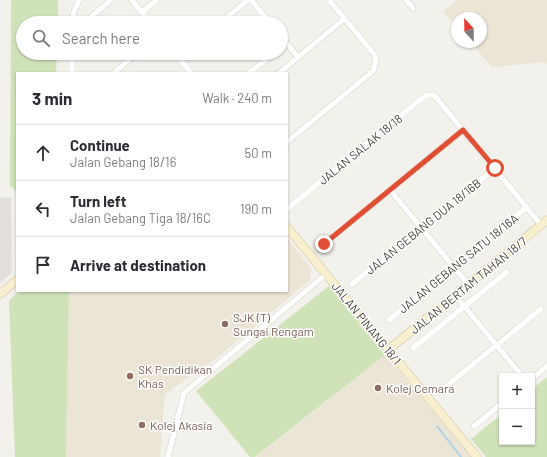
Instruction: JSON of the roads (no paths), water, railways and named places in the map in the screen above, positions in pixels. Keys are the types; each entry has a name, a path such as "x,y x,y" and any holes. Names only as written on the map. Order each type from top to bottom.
{"street":[{"path":"73,16 79,0"},
{"path":"92,16 111,0"},
{"path":"132,0 145,16"},
{"path":"142,12 157,0"},
{"path":"229,16 248,0"},
{"path":"252,0 265,16"},
{"path":"288,141 373,71 376,59 374,54 329,0"},
{"path":"406,0 413,8"},
{"path":"280,72 344,19"},
{"path":"288,45 298,57"},
{"path":"72,60 72,72"},
{"path":"115,72 129,60"},
{"path":"180,60 190,72"},
{"path":"250,72 265,60"},
{"name":"JALAN SALAK 18/18","path":"288,208 426,95 434,94 463,130"},
{"path":"324,244 463,130 527,207 544,222"},
{"name":"JALAN GEBANG DUA 18/16B","path":"352,284 495,168"},
{"path":"390,190 468,284"},
{"name":"JALAN GEBANG SATU 18/16A","path":"389,320 527,207"},
{"name":"JALAN BERTAM TAHAN 18/7","path":"388,350 544,222"},
{"name":"JALAN PINANG 18/1","path":"288,228 477,457"},
{"path":"413,348 507,272"},
{"path":"168,457 182,398 187,390 326,274"},
{"path":"0,294 16,281"},
{"path":"455,295 520,373"},
{"path":"439,392 541,309"},
{"path":"535,376 547,366"},
{"path":"474,426 499,405"}],"waterway":[{"path":"437,426 461,457"}],"place":[{"name":"SJK (T) Sungai Rengam","path":"225,324"},
{"name":"SK Pendidikan Khas","path":"130,376"},
{"name":"Kolej Cemara","path":"378,388"},
{"name":"Kolej Akasia","path":"142,425"}]}
